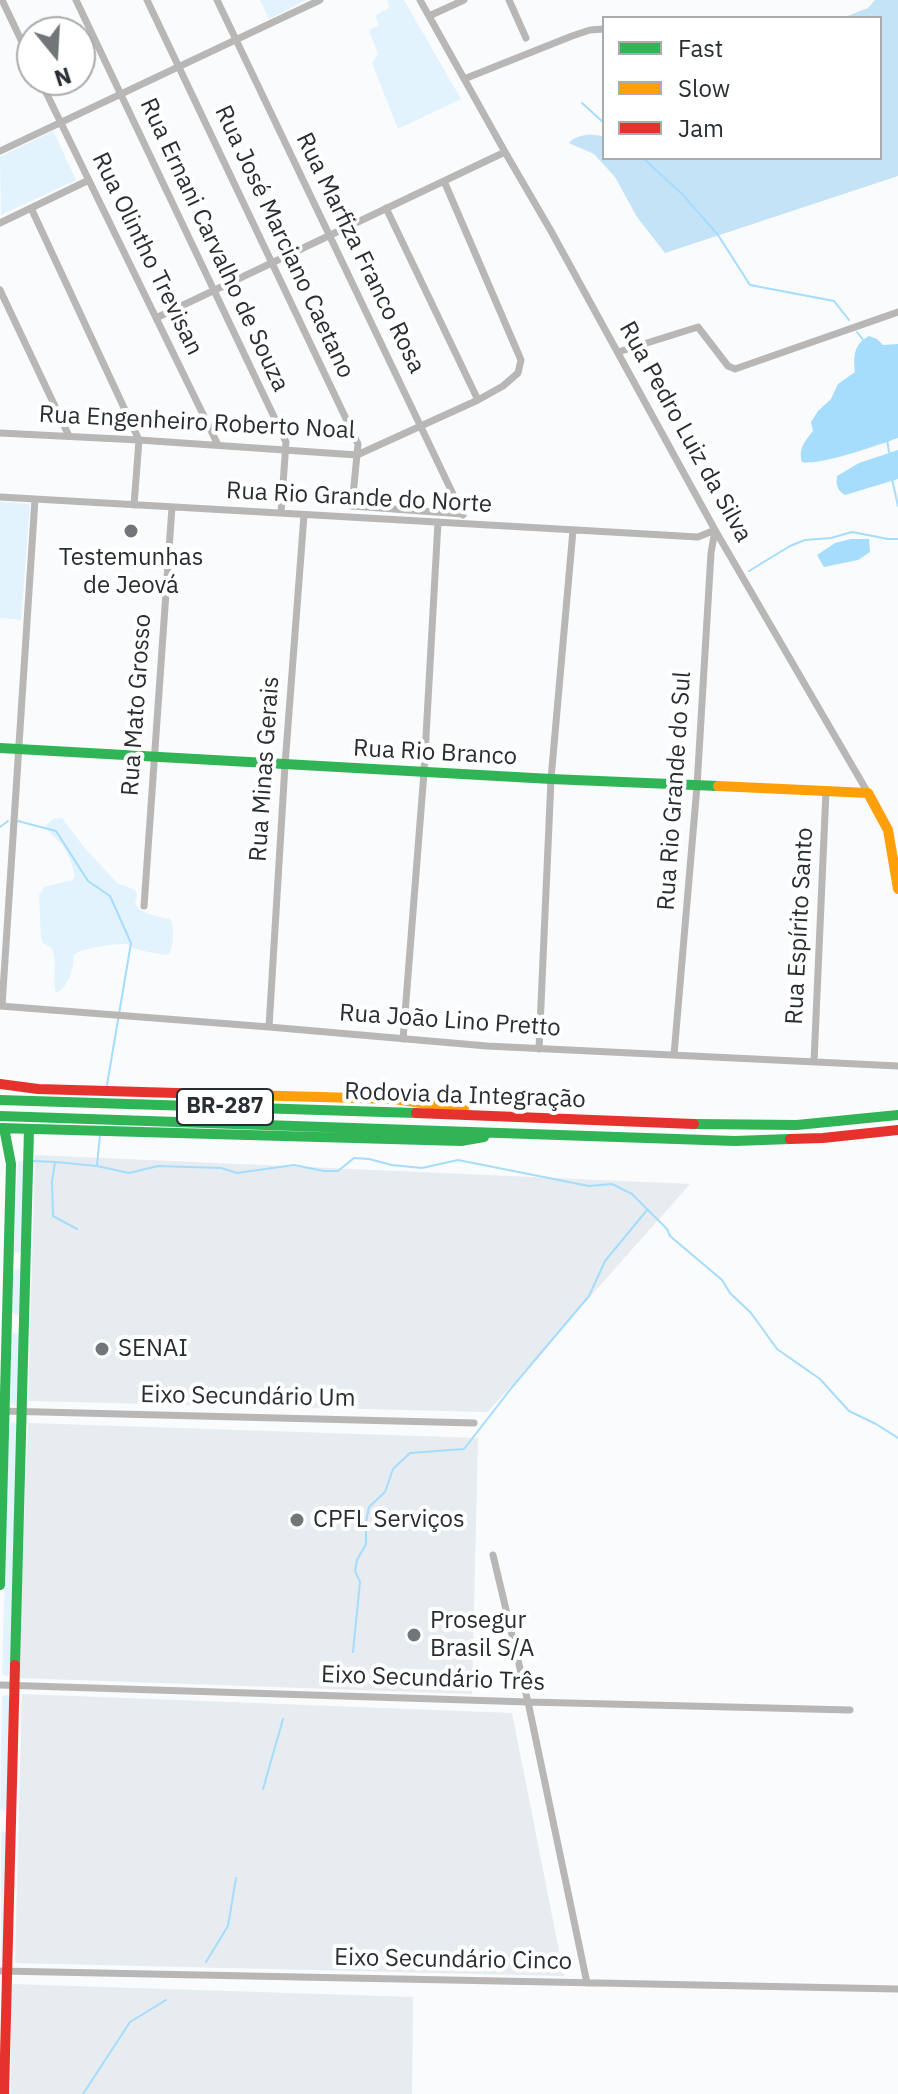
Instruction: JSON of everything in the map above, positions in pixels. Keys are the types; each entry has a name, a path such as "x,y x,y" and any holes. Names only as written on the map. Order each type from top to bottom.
{"main road":[{"name":"Rua Rio Branco","path":"0,748 551,779 868,793"},
{"name":"Rua Pedro Luiz da Silva","path":"868,793 888,830 898,889"},
{"name":"BR-287","path":"0,1084 394,1099 511,1118"},
{"path":"4,2094 4,1971 15,1686 29,1129 24,1087"},
{"name":"Rodovia da Integração","path":"0,1100 776,1127 898,1115"},
{"name":"Rodovia da Integração","path":"0,1116 779,1141 898,1130"},
{"name":"BR-287","path":"2,1128 461,1141 512,1133"},
{"path":"0,1585 2,1411 11,1164 2,1128"}],"street":[{"path":"2,0 16,29"},
{"name":"Rua Ernani Carvalho de Souza","path":"76,0 286,442 281,513"},
{"name":"Rua José Marciano Caetano","path":"147,0 358,444 352,506 463,514"},
{"name":"Rua Marfiza Franco Rosa","path":"217,0 468,524"},
{"path":"0,140 2,150 320,0"},
{"name":"Rua Pedro Luiz da Silva","path":"420,0 715,530 868,793"},
{"path":"429,16 464,0"},
{"path":"509,0 526,38"},
{"path":"464,79 572,36 602,29"},
{"name":"Rua Olintho Trevisan","path":"48,96 218,445"},
{"path":"156,318 505,152"},
{"path":"0,223 89,180"},
{"name":"Rua Engenheiro Roberto Noal","path":"0,433 357,455 503,386 518,373 521,360 444,181"},
{"path":"31,208 139,440 134,505"},
{"path":"386,208 478,400"},
{"path":"0,290 69,436"},
{"path":"618,352 698,327 728,366 735,369 898,312"},
{"name":"Rua Rio Grande do Norte","path":"0,497 698,537 715,530"},
{"path":"1,1006 35,499"},
{"name":"Rua Mato Grosso","path":"144,906 172,507"},
{"name":"Rua Minas Gerais","path":"269,1027 304,515"},
{"path":"403,1039 424,772 438,522"},
{"path":"539,1049 551,779 573,530"},
{"name":"Rua Rio Grande do Sul","path":"674,1055 715,530"},
{"name":"Rua Espírito Santo","path":"814,1062 826,791"},
{"name":"Rua João Lino Pretto","path":"1,1006 487,1046 898,1066"},
{"name":"Eixo Secundário Um","path":"2,1411 474,1423"},
{"path":"493,1555 528,1702 587,1983"},
{"name":"Eixo Secundário Três","path":"0,1685 850,1710"},
{"name":"Eixo Secundário Cinco","path":"4,1971 898,1989"}],"shaded area":[{"path":"260,0 306,0 269,19"},
{"path":"387,0 404,0 461,99 398,129 372,63 378,54 369,30 379,25 375,16 390,7"},
{"path":"875,0 898,0 898,176 665,253 637,217 615,177 594,154 569,143 585,135 602,137 602,160 882,160 882,16 847,16 868,8"},
{"path":"53,131 76,180 1,215 0,157"},
{"path":"869,336 883,345 898,344 898,438 835,458 802,462 802,449 813,431 811,422 831,399 838,384 855,372 856,351"},
{"path":"898,450 898,479 845,495 839,489 837,476 859,463"},
{"path":"0,502 30,504 21,620 0,618"},
{"path":"869,539 870,552 858,560 824,567 817,555 835,543"},
{"path":"62,818 117,883 135,890 135,905 138,908 170,919 173,936 170,953 166,955 125,944 77,953 73,955 72,971 67,982 56,993 52,948 41,939 39,895 44,887 72,880 75,876 67,852 46,825 53,819"},
{"path":"35,1155 690,1184 488,1412 28,1401"},
{"path":"18,1161 26,1161 22,1251 18,1253 14,1251"},
{"path":"15,1270 22,1272 21,1314 17,1315 12,1313 13,1277"},
{"path":"16,1333 20,1337 18,1401 15,1406 10,1402 11,1336"},
{"path":"14,1422 17,1426 10,1675 6,1676 2,1674 9,1429"},
{"path":"28,1423 478,1438 472,1694 18,1678"},
{"path":"22,1694 512,1713 564,1976 15,1963"},
{"path":"7,1695 8,1809 4,1811 0,1809 2,1696"},
{"path":"1,1832 8,1835 6,1958 1,1960"},
{"path":"11,1984 413,1997 412,2094 11,2094"}],"waterway":[{"path":"582,103 602,121"},
{"path":"645,160 682,194 718,235 750,285 834,301 849,320"},
{"path":"857,332 864,341"},
{"path":"887,439 889,452"},
{"path":"892,479 898,506"},
{"path":"749,571 805,540 852,532 898,539"},
{"path":"0,827 8,821"},
{"path":"18,821 56,831 88,881 110,896 131,943 107,1085"},
{"path":"97,1165 100,1135"},
{"path":"77,1229 53,1216 55,1162 129,1173 158,1166 221,1168 237,1173 294,1165 338,1171 354,1158 422,1168 458,1160 589,1186 612,1184 632,1194 667,1229 670,1236 722,1280 777,1349 820,1379 849,1411 898,1438"},
{"path":"33,1161 55,1162"},
{"path":"353,1652 360,1582 355,1571 357,1560 366,1544 369,1507 385,1492 393,1469 410,1453 464,1449 589,1296 605,1261 647,1210"},
{"path":"263,1789 283,1719"},
{"path":"206,1962 228,1926 236,1878"},
{"path":"83,2094 130,2022 166,2000"}],"traffic: fast":[{"path":"0,748 718,786"},
{"path":"0,1100 416,1113"},
{"path":"694,1124 797,1125 898,1115"},
{"path":"0,1116 735,1141 790,1139"},
{"path":"0,1128 461,1141 484,1137"},
{"path":"0,1585 11,1164 4,1128"},
{"path":"15,1665 29,1129"}],"traffic: slow":[{"path":"718,786 868,793 888,830 898,889"},
{"path":"246,1095 394,1099 464,1109"}],"traffic: jam":[{"path":"0,1084 38,1089 246,1095"},
{"path":"416,1113 694,1124"},
{"path":"790,1139 898,1130"},
{"path":"4,2094 15,1665"}],"place":[{"name":"Testemunhas de Jeová","path":"131,531"},
{"name":"SENAI","path":"102,1349"},
{"name":"CPFL Serviços","path":"297,1520"},
{"name":"Prosegur Brasil S/A","path":"414,1635"}]}
